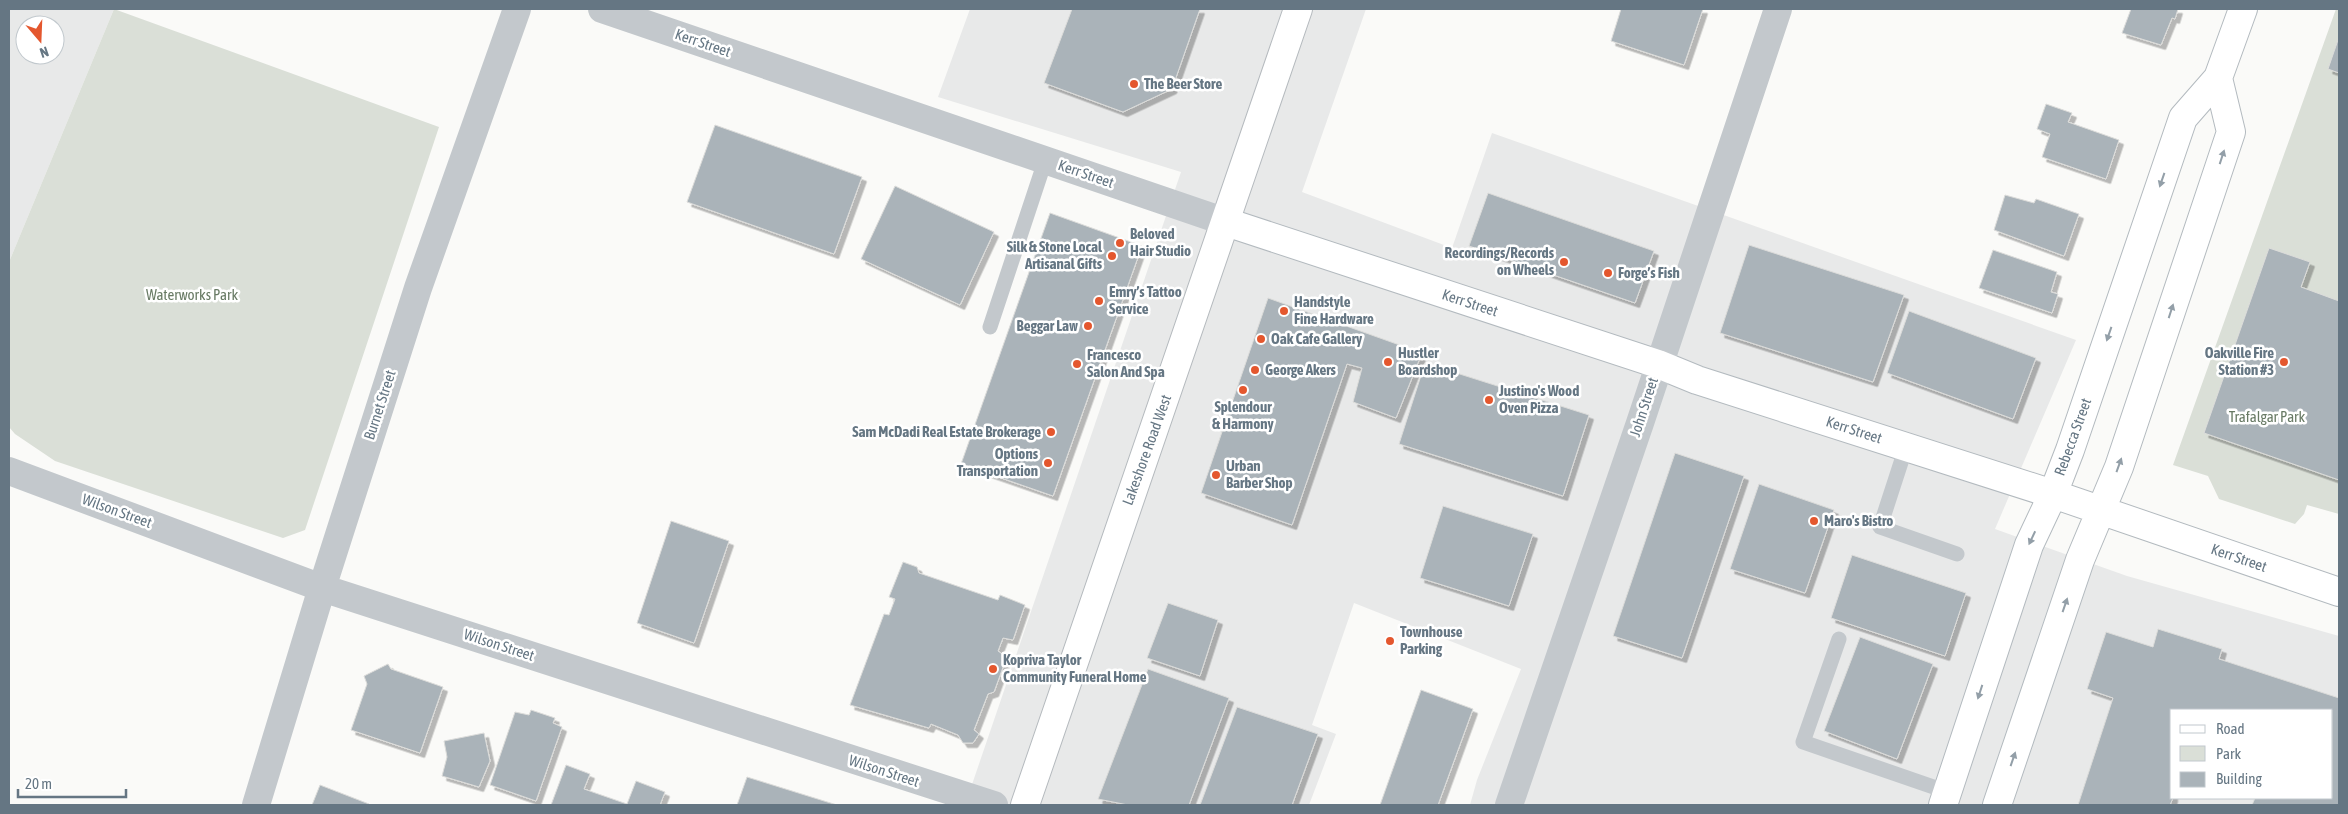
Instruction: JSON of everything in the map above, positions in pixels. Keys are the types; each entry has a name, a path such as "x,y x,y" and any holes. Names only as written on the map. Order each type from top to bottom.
{"main road":[{"name":"Lakeshore Road West","path":"1025,805 1298,9"},
{"name":"Rebecca Street","path":"1946,798 2029,545 2053,494 2183,118 2218,78 2243,9"},
{"path":"1997,805 2080,560 2119,467 2231,132 2218,78"},
{"name":"Kerr Street","path":"1226,222 1658,364 1697,380 2053,494 2339,592"}],"street":[{"name":"Burnet Street","path":"256,805 322,588 418,288 517,9"},
{"name":"Kerr Street","path":"602,9 1226,222"},
{"name":"John Street","path":"1508,805 1778,9"},
{"name":"Wilson Street","path":"9,471 322,588 994,805"}],"lane":[{"path":"990,327 1045,161"},
{"path":"1906,447 1880,527 1957,554"},
{"path":"1839,639 1804,742 1946,798"}],"shaded area":[{"path":"9,9 114,9 9,262"},
{"path":"970,9 1366,9 1302,192 1452,248 1492,133 2076,340 1995,529 2127,576 2339,636 2339,805 1470,805 1477,780 1521,669 1354,603 1312,725 1336,734 1309,805 965,805 1181,172 938,97"}],"green space":[{"name":"Waterworks Park","path":"114,9 439,127 305,530 283,538 55,461 15,434 9,427 9,262"},
{"name":"Trafalgar Park","path":"2336,9 2339,9 2339,514 2307,505 2304,514 2295,524 2219,499 2208,476 2173,465"}],"building":[{"path":"1072,9 1200,9 1172,89 1123,112 1044,83"},
{"path":"1621,9 1703,9 1684,65 1611,41"},
{"path":"2131,9 2178,9 2175,19 2172,18 2161,45 2122,33"},
{"path":"2339,37 2339,73 2328,69"},
{"path":"2046,104 2072,113 2068,122 2119,140 2106,179 2042,157 2050,134 2037,129"},
{"path":"715,125 862,177 834,254 687,202"},
{"path":"895,186 994,232 960,305 861,259"},
{"path":"1488,193 1654,251 1635,303 1469,246"},
{"path":"2005,195 2034,203 2036,199 2079,214 2064,256 1994,230"},
{"path":"1050,213 1142,246 1053,496 961,464"},
{"path":"1749,245 1904,295 1873,382 1720,333"},
{"name":"Oakville Fire Station #3","path":"2269,248 2310,262 2301,287 2339,301 2339,480 2204,433"},
{"path":"1993,250 2057,272 2051,292 2058,294 2052,313 1979,288"},
{"path":"1268,298 1422,353 1396,418 1353,402 1362,368 1347,364 1292,525 1201,493"},
{"path":"1909,311 2036,358 2013,419 1887,373"},
{"path":"1425,363 1589,415 1563,496 1399,444"},
{"path":"1675,453 1744,476 1682,658 1613,636"},
{"path":"1759,484 1834,510 1805,593 1730,569"},
{"path":"1443,506 1533,534 1509,606 1420,578"},
{"path":"671,521 729,541 694,643 637,623"},
{"path":"1852,555 1966,593 1945,656 1831,618"},
{"path":"903,562 917,567 919,573 998,600 1000,595 1025,605 1013,640 1003,638 998,651 1006,659 994,692 988,694 974,730 979,734 973,743 963,743 958,735 931,724 929,728 850,705 884,614 889,615 895,599 889,597"},
{"path":"1168,603 1218,620 1200,676 1147,658"},
{"path":"2158,629 2222,649 2219,659 2339,698 2339,805 2252,805 2255,799 2333,799 2333,709 2170,709 2170,799 2173,799 2170,805 2078,805 2113,698 2087,689 2106,632 2153,647"},
{"path":"1860,637 1933,664 1897,759 1824,731"},
{"path":"388,664 391,669 443,687 420,753 351,730 367,684 364,676"},
{"path":"1148,669 1229,698 1189,805 1128,805 1098,799"},
{"path":"1421,690 1473,709 1438,805 1380,805"},
{"path":"1237,707 1318,734 1292,805 1200,805"},
{"path":"531,710 555,718 553,723 562,727 536,801 490,785 515,712 529,715"},
{"path":"484,733 490,761 479,787 442,776 447,757 444,741"},
{"path":"566,765 590,774 584,789 627,804 636,781 665,792 660,805 551,805"},
{"path":"747,777 837,805 737,805"},
{"path":"320,785 369,804 369,805 312,805"}],"place":[{"name":"The Beer Store","path":"1134,84"},
{"name":"Beloved Hair Studio","path":"1120,243"},
{"name":"Silk & Stone Local Artisanal Gifts","path":"1112,256"},
{"name":"Recordings/Records on Wheels","path":"1564,262"},
{"name":"Forge’s Fish","path":"1608,273"},
{"name":"Emry’s Tattoo Service","path":"1099,301"},
{"name":"Handstyle Fine Hardware","path":"1284,311"},
{"name":"Beggar Law","path":"1088,326"},
{"name":"Oak Cafe Gallery","path":"1261,339"},
{"name":"Hustler Boardshop","path":"1388,362"},
{"name":"Oakville Fire Station #3","path":"2284,362"},
{"name":"Francesco Salon And Spa","path":"1077,364"},
{"name":"George Akers","path":"1255,370"},
{"name":"Splendour & Harmony","path":"1243,390"},
{"name":"Justino's Wood Oven Pizza","path":"1489,400"},
{"name":"Sam McDadi Real Estate Brokerage","path":"1051,432"},
{"name":"Options Transportation","path":"1048,463"},
{"name":"Urban Barber Shop","path":"1216,475"},
{"name":"Maro's Bistro","path":"1814,521"},
{"name":"Townhouse Parking","path":"1390,641"},
{"name":"Kopriva Taylor Community Funeral Home","path":"993,669"}]}
